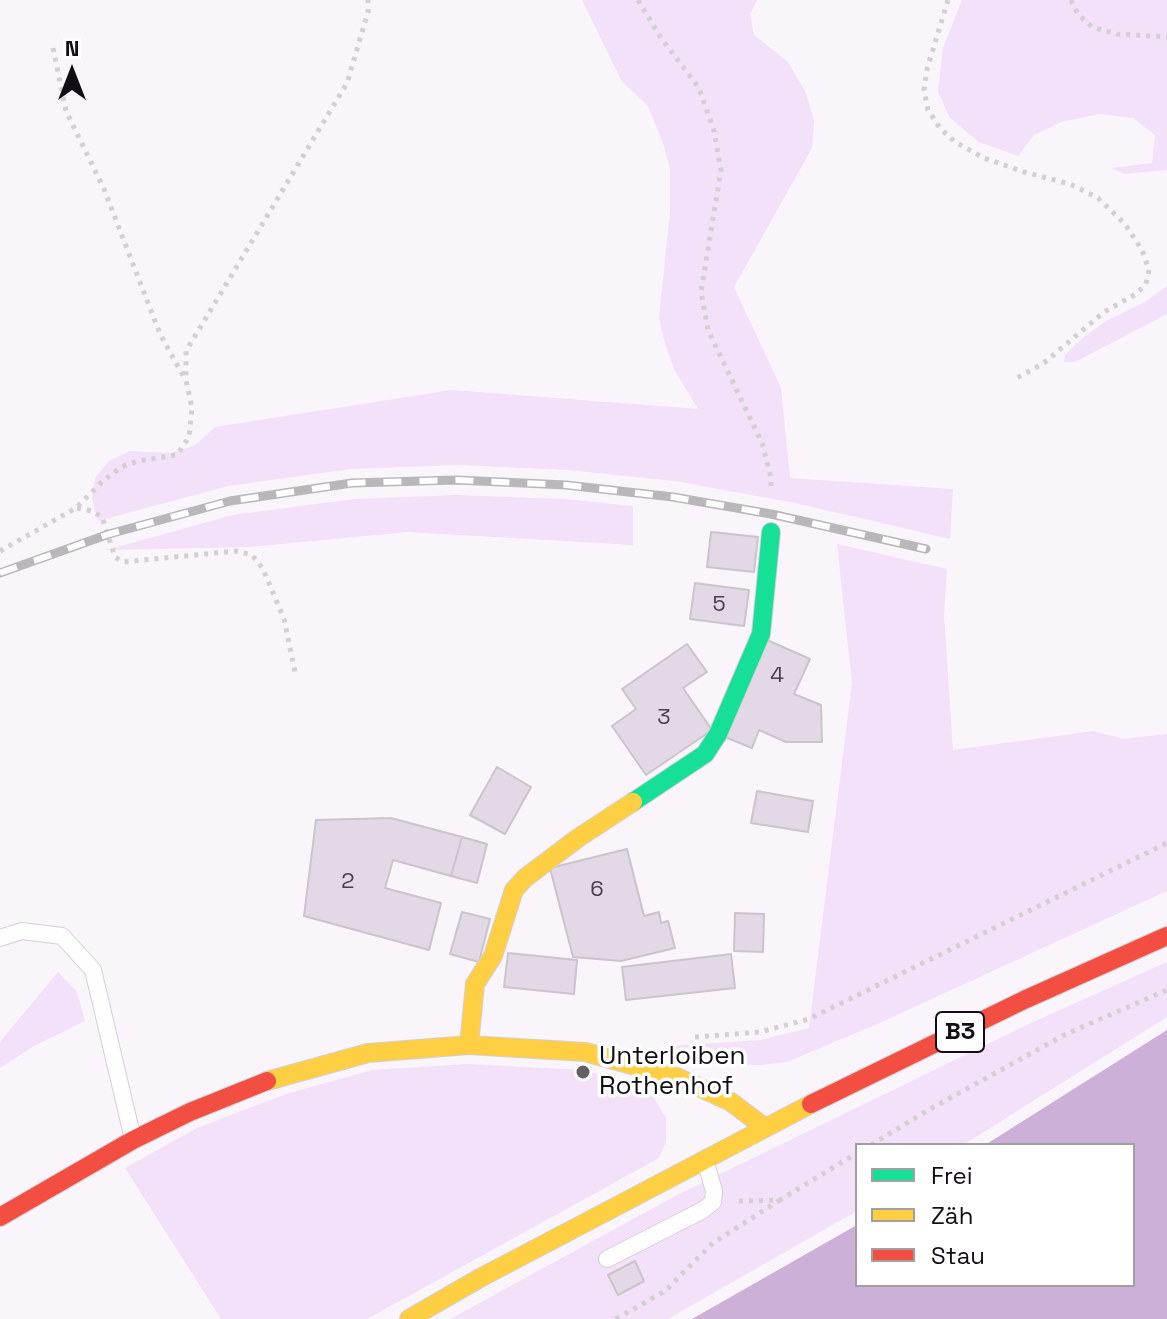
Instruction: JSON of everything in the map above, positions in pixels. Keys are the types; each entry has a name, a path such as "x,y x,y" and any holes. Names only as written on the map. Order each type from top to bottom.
{"street":[{"path":"469,1045 475,984 493,956 514,890 578,838 705,754 718,734 761,634 771,532"},
{"name":"B3","path":"409,1319 764,1127 1024,1000 1167,936"},
{"path":"0,1217 133,1140 190,1112 280,1076 368,1053 469,1045 585,1052 679,1078 731,1102 764,1127"}],"lane":[{"path":"0,938 22,931 62,936 93,970 133,1140"},
{"path":"607,1259 713,1202 714,1191 704,1158"}],"path":[{"path":"0,551 76,508 121,467 177,455 189,437 192,408 186,380 186,351 347,83 368,12 368,0"},
{"path":"638,0 661,38 699,88 714,131 721,170 701,292 708,330 762,443 771,478 771,532"},
{"path":"948,0 927,69 924,90 928,110 940,128 955,142 984,158 1070,184 1098,198 1125,224 1142,250 1149,270 1146,284 1136,294 1104,312 1044,363 1017,378"},
{"path":"1071,0 1078,14 1092,27 1117,34 1167,37"},
{"path":"53,48 66,111 104,189 160,334 186,380"},
{"path":"76,508 102,517 115,557 123,562 236,551 252,555 263,569 284,619 296,677"},
{"path":"688,1037 760,1032 809,1019 1167,843"},
{"path":"874,1143 1066,1034 1167,990"},
{"path":"616,1319 665,1291 713,1243 855,1154"},
{"path":"713,1202 780,1200"}],"shaded area":[{"path":"582,0 757,0 750,14 754,35 788,62 806,93 814,121 812,148 734,287 781,388 790,478 953,489 950,539 800,504 675,481 568,470 458,465 351,469 228,486 98,521 92,499 95,478 109,461 130,451 170,453 194,446 215,427 452,390 698,409 675,371 659,318 670,211 670,170 664,146 648,106 622,82"},
{"path":"962,0 1167,0 1167,170 1124,174 1112,168 1152,163 1155,135 1133,118 1099,114 1061,122 1034,135 1018,156 979,142 950,118 938,92 943,48"},
{"path":"1167,286 1167,314 1075,362 1064,362 1065,355 1084,337"},
{"path":"456,495 565,499 633,506 633,545 408,532 250,547 106,550 233,515 354,499"},
{"path":"837,544 947,569 944,615 953,750 1094,731 1123,739 1167,734 1167,891 787,1062 724,1064 669,1056 670,1046 761,1040 809,1028 852,683"},
{"path":"1167,962 1167,1017 966,1143 855,1143 855,1212 668,1319 450,1319 679,1194 1033,1022"},
{"path":"58,972 77,992 85,1021 34,1046 0,1068 0,1042"},
{"path":"1167,1030 1167,1319 692,1319 855,1226 855,1287 1135,1287 1135,1143 988,1143"},
{"path":"467,1064 583,1070 630,1082 652,1095 666,1118 666,1142 659,1158 367,1319 221,1319 125,1168 197,1128 286,1094 372,1070"}],"building":[{"path":"711,532 758,537 754,572 707,567"},
{"path":"695,583 749,590 744,626 690,619"},
{"path":"767,640 810,659 794,694 821,705 822,742 786,742 759,730 752,748 725,737"},
{"path":"687,644 707,672 683,688 712,730 646,775 612,726 636,709 622,689"},
{"path":"497,767 531,787 505,834 470,815"},
{"path":"757,791 813,801 808,832 751,823"},
{"path":"391,818 462,837 451,876 393,860 385,888 441,903 429,950 304,916 316,820"},
{"path":"462,837 487,844 477,883 451,876"},
{"path":"627,849 644,916 659,912 661,923 668,921 675,948 621,961 573,957 550,868"},
{"path":"462,912 490,919 479,962 450,954"},
{"path":"735,913 764,914 763,952 734,951"},
{"path":"508,953 577,960 574,994 504,987"},
{"path":"731,954 735,988 626,1000 622,967"},
{"path":"635,1261 644,1281 618,1295 608,1275"}],"railway":[{"path":"0,573 109,534 230,501 352,483 457,480 566,485 673,497 771,514 926,549"}],"traffic: fast":[{"path":"633,802 705,754 718,734 761,634 771,532"}],"traffic: slow":[{"path":"469,1045 475,984 493,956 514,890 578,838 633,802"},
{"path":"267,1081 368,1053 469,1045 585,1052 679,1078 731,1102 764,1127"},
{"path":"409,1319 480,1278 811,1104"}],"traffic: jam":[{"path":"811,1104 1024,1000 1167,936"},
{"path":"0,1217 133,1140 190,1112 267,1081"}],"place":[{"name":"Unterloiben Rothenhof","path":"583,1072"}]}
